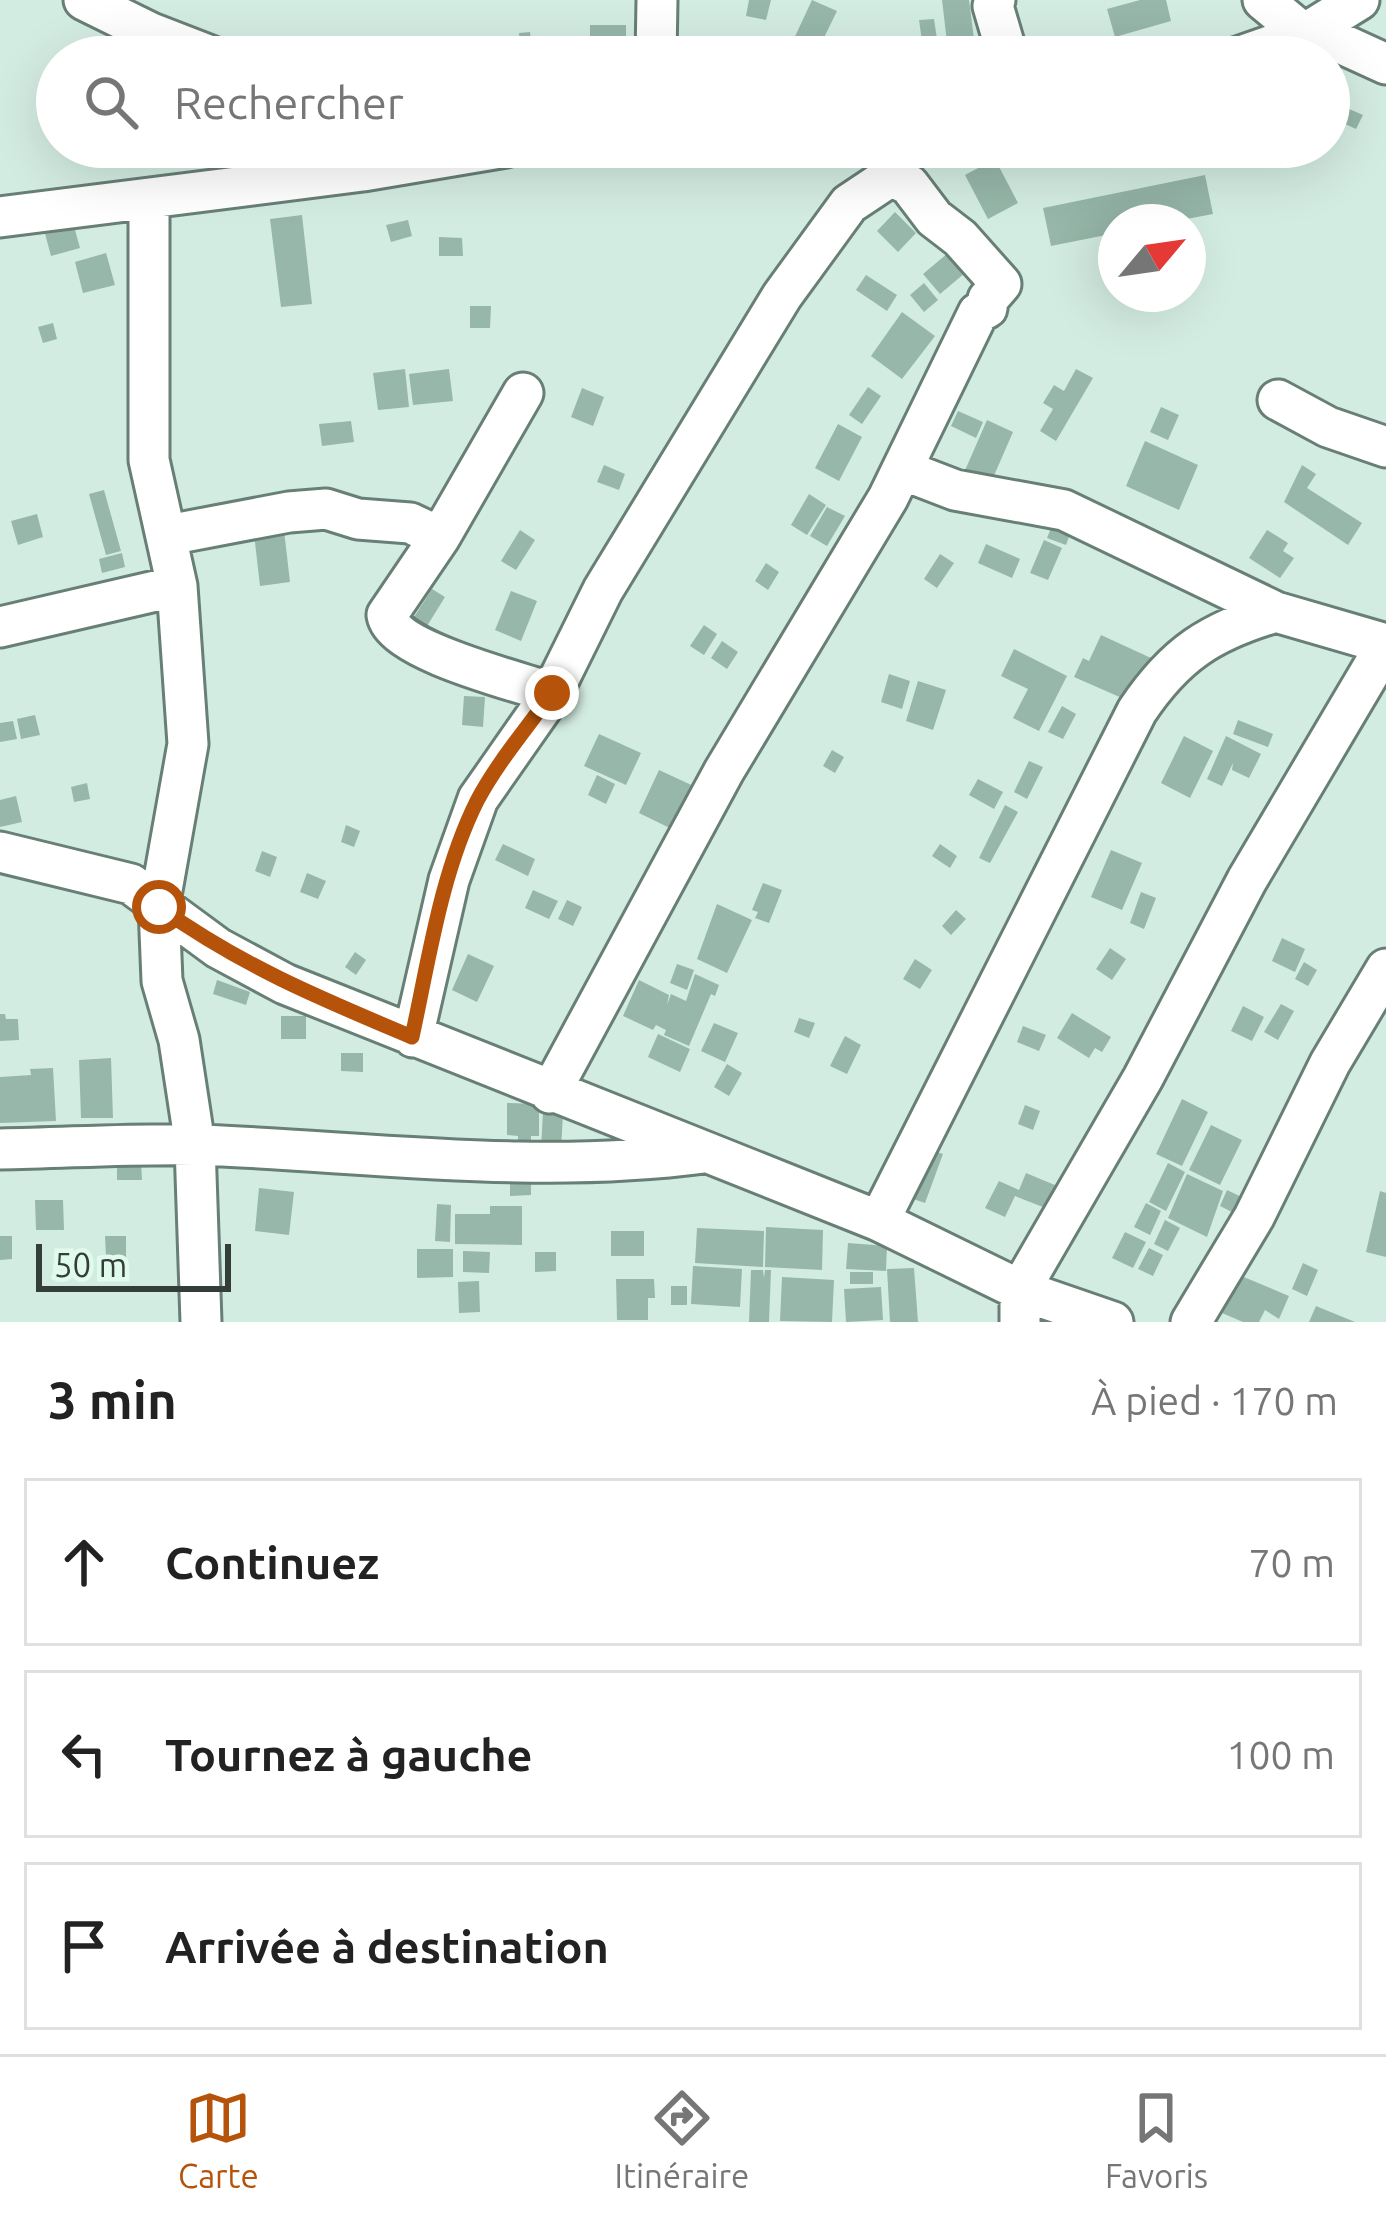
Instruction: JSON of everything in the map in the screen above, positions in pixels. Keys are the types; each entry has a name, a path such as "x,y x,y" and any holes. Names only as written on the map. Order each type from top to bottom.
{"street":[{"path":"85,0 159,36"},
{"path":"657,36 658,0"},
{"path":"995,0 1001,36"},
{"path":"1263,0 1312,36"},
{"path":"1298,36 1359,0"},
{"path":"1350,48 1386,64"},
{"path":"0,217 149,200 339,168"},
{"path":"412,1037 439,917 478,799 552,693 604,590 782,296 849,204 882,168"},
{"path":"550,1093 724,771 903,470 979,313 1001,284 960,238 934,218 893,168"},
{"path":"149,200 149,460 177,586 188,744 159,907 163,982 179,1040 195,1145 201,1322"},
{"path":"523,393 440,537 387,615 394,632 422,649 552,693"},
{"path":"1278,400 1328,428 1386,447"},
{"path":"903,470 955,490 1064,510 1276,612 1386,644 1247,880 1020,1306"},
{"path":"168,535 326,509 358,519 410,523 440,537"},
{"path":"0,627 177,586"},
{"path":"879,1221 1137,711 1160,677 1206,639 1276,612"},
{"path":"0,852 131,884 218,948 285,984 879,1221 1020,1306 1113,1322"},
{"path":"1191,1322 1254,1217 1330,1063 1386,969"},
{"path":"0,1149 195,1145 549,1164 625,1163 710,1153"}],"building":[{"path":"749,0 771,0 766,20 746,16"},
{"path":"812,0 837,11 825,36 795,36"},
{"path":"942,0 969,0 974,36 946,36"},
{"path":"1140,0 1166,0 1171,21 1115,36 1107,9"},
{"path":"934,19 937,36 921,36 919,20"},
{"path":"590,25 626,25 626,36 590,36"},
{"path":"1350,109 1363,115 1356,129 1350,126"},
{"path":"978,168 1000,168 1018,203 988,219 965,175"},
{"path":"1205,175 1213,214 1206,215 1206,204 1098,204 1098,237 1051,246 1043,208"},
{"path":"895,212 916,233 898,252 877,231"},
{"path":"302,215 312,304 281,307 270,219"},
{"path":"72,219 80,248 51,256 43,226"},
{"path":"408,220 412,236 391,242 386,225"},
{"path":"439,237 462,238 463,256 439,256"},
{"path":"954,248 971,268 940,294 923,274"},
{"path":"106,253 115,285 83,293 75,262"},
{"path":"866,275 897,295 887,311 856,290"},
{"path":"924,283 938,300 924,312 910,295"},
{"path":"470,306 491,306 490,328 470,328"},
{"path":"902,312 935,336 902,379 871,356"},
{"path":"53,323 57,339 43,343 38,327"},
{"path":"405,369 409,407 378,410 373,373"},
{"path":"449,369 453,401 413,405 409,374"},
{"path":"1076,369 1093,378 1056,441 1040,431 1053,409 1043,403 1054,385 1064,391"},
{"path":"868,387 881,396 862,424 849,415"},
{"path":"582,388 604,397 593,426 571,417"},
{"path":"1161,407 1179,415 1168,440 1150,432"},
{"path":"958,411 983,422 976,438 951,426"},
{"path":"987,420 1013,432 989,487 963,475"},
{"path":"351,421 354,442 322,446 319,424"},
{"path":"838,424 862,437 839,481 815,468"},
{"path":"1145,441 1198,465 1179,510 1126,486"},
{"path":"604,465 625,474 619,490 597,482"},
{"path":"1302,465 1316,474 1307,488 1362,523 1348,545 1284,502"},
{"path":"104,490 121,551 106,555 89,494"},
{"path":"809,494 826,505 807,535 791,525"},
{"path":"827,507 845,516 827,546 810,536"},
{"path":"1057,513 1075,520 1066,545 1047,538"},
{"path":"37,514 43,537 18,545 11,521"},
{"path":"283,522 290,582 260,586 253,525"},
{"path":"520,530 535,540 516,570 501,561"},
{"path":"1267,530 1288,543 1283,551 1294,558 1280,578 1249,558"},
{"path":"1044,540 1062,548 1048,580 1030,573"},
{"path":"986,544 1020,559 1012,578 978,563"},
{"path":"122,553 125,567 102,573 99,559"},
{"path":"940,554 954,563 937,588 924,579"},
{"path":"766,563 779,572 768,590 755,581"},
{"path":"432,589 445,597 427,626 414,617"},
{"path":"511,591 537,601 521,641 495,630"},
{"path":"704,625 717,634 704,655 690,646"},
{"path":"1101,635 1151,658 1131,702 1074,677 1083,658 1089,661"},
{"path":"722,641 738,652 727,669 711,658"},
{"path":"1014,649 1067,676 1039,731 1013,718 1028,689 1001,676"},
{"path":"889,674 910,681 902,709 881,702"},
{"path":"918,681 946,690 933,730 906,721"},
{"path":"464,696 485,697 483,727 462,725"},
{"path":"1062,706 1076,714 1063,739 1048,732"},
{"path":"35,715 40,735 21,739 17,719"},
{"path":"1238,720 1273,734 1268,747 1233,734"},
{"path":"13,721 17,739 0,742 0,723"},
{"path":"599,734 641,753 626,785 584,766"},
{"path":"1184,736 1213,751 1190,798 1161,783"},
{"path":"1226,736 1261,754 1249,778 1232,770 1233,763 1222,786 1207,779"},
{"path":"832,750 844,757 835,773 823,766"},
{"path":"1029,761 1043,767 1027,799 1014,792"},
{"path":"659,770 700,789 680,833 639,813"},
{"path":"597,775 615,784 606,804 588,795"},
{"path":"978,779 1003,792 994,809 969,795"},
{"path":"87,783 90,799 74,802 71,787"},
{"path":"16,796 22,822 0,827 0,800"},
{"path":"1005,805 1018,812 990,863 979,858"},
{"path":"346,825 360,831 354,847 341,842"},
{"path":"503,844 535,859 528,876 495,860"},
{"path":"940,844 957,856 950,868 932,856"},
{"path":"1111,850 1142,863 1122,910 1091,897"},
{"path":"262,851 277,857 270,877 255,871"},
{"path":"307,873 326,881 318,899 300,892"},
{"path":"763,883 782,890 769,923 755,918 758,912 752,910"},
{"path":"533,890 558,901 549,919 525,908"},
{"path":"1141,892 1156,898 1144,929 1130,923"},
{"path":"567,900 582,907 573,926 558,919"},
{"path":"717,904 752,920 727,973 697,959"},
{"path":"956,910 966,919 951,935 942,926"},
{"path":"1282,938 1305,949 1295,972 1272,961"},
{"path":"1110,948 1126,959 1112,980 1096,969"},
{"path":"355,952 366,960 356,975 345,967"},
{"path":"468,954 494,966 477,1002 452,990"},
{"path":"915,959 932,970 920,989 903,979"},
{"path":"1304,962 1317,970 1308,986 1295,979"},
{"path":"677,964 694,970 687,990 670,983"},
{"path":"695,974 719,985 689,1046 664,1035 666,1030 656,1025 653,1030 623,1016 639,980 669,995 667,1005 671,994 686,1001"},
{"path":"217,980 250,992 246,1005 213,994"},
{"path":"1281,1004 1294,1011 1278,1040 1264,1032"},
{"path":"1243,1006 1264,1017 1252,1041 1231,1031"},
{"path":"1072,1013 1111,1037 1102,1052 1095,1048 1089,1058 1057,1038"},
{"path":"0,1014 18,1019 19,1040 0,1041"},
{"path":"281,1016 306,1016 306,1039 281,1039"},
{"path":"799,1018 815,1023 809,1038 794,1032"},
{"path":"714,1023 738,1033 725,1062 701,1051"},
{"path":"1023,1026 1046,1035 1039,1051 1017,1042"},
{"path":"658,1034 690,1049 680,1072 648,1057"},
{"path":"845,1036 861,1045 847,1074 830,1066"},
{"path":"341,1053 363,1053 363,1072 341,1071"},
{"path":"111,1058 113,1118 81,1118 79,1060"},
{"path":"727,1064 742,1073 729,1096 714,1087"},
{"path":"53,1068 56,1121 0,1123 0,1077"},
{"path":"1182,1099 1208,1112 1182,1166 1156,1154"},
{"path":"507,1103 539,1104 539,1136 531,1136 531,1148 518,1147 518,1136 507,1135"},
{"path":"1025,1105 1040,1111 1033,1130 1018,1124"},
{"path":"543,1112 563,1114 561,1150 541,1148"},
{"path":"1211,1125 1242,1140 1220,1185 1189,1170"},
{"path":"924,1148 943,1154 925,1203 907,1197"},
{"path":"141,1162 142,1180 117,1180 117,1163"},
{"path":"1168,1163 1185,1172 1166,1211 1149,1202"},
{"path":"510,1172 531,1172 531,1195 510,1196"},
{"path":"1026,1173 1062,1188 1053,1211 1015,1196 1005,1217 985,1208 999,1181 1019,1190"},
{"path":"1187,1174 1223,1191 1207,1237 1168,1218"},
{"path":"259,1188 294,1192 289,1235 255,1231"},
{"path":"1227,1190 1252,1202 1244,1218 1220,1206"},
{"path":"1380,1191 1386,1193 1386,1257 1366,1252"},
{"path":"35,1200 63,1200 64,1230 36,1230"},
{"path":"1146,1203 1161,1211 1150,1235 1134,1227"},
{"path":"437,1204 451,1205 450,1242 435,1241"},
{"path":"490,1206 522,1206 522,1245 455,1244 455,1214 490,1214"},
{"path":"1165,1220 1180,1228 1168,1251 1154,1244"},
{"path":"766,1227 823,1230 822,1270 765,1267"},
{"path":"697,1228 764,1231 763,1267 695,1263"},
{"path":"611,1231 644,1231 644,1256 611,1256"},
{"path":"1125,1232 1146,1242 1133,1268 1112,1258"},
{"path":"0,1236 12,1236 12,1259 0,1260"},
{"path":"105,1236 126,1236 126,1257 106,1257"},
{"path":"848,1243 887,1246 886,1271 846,1269"},
{"path":"1149,1248 1163,1255 1153,1276 1138,1269"},
{"path":"417,1249 453,1249 453,1277 417,1278"},
{"path":"463,1251 490,1252 489,1273 463,1272"},
{"path":"535,1252 556,1252 556,1271 535,1272"},
{"path":"1303,1263 1318,1270 1307,1296 1292,1289"},
{"path":"693,1266 742,1269 740,1307 691,1304"},
{"path":"914,1268 918,1322 890,1322 887,1269"},
{"path":"751,1270 763,1270 764,1278 765,1270 771,1270 769,1322 749,1322"},
{"path":"850,1272 873,1272 873,1284 850,1284"},
{"path":"1239,1275 1289,1296 1279,1319 1265,1310 1259,1322 1243,1322 1222,1313"},
{"path":"782,1277 834,1280 832,1322 780,1321"},
{"path":"616,1279 654,1279 655,1298 648,1298 648,1320 617,1320"},
{"path":"479,1281 480,1312 459,1313 458,1282"},
{"path":"671,1286 687,1286 687,1305 671,1305"},
{"path":"881,1287 883,1320 846,1322 844,1289"},
{"path":"1316,1306 1355,1322 1309,1322"}],"route":[{"path":"159,907 218,948 285,984 412,1037 461,839 478,799 552,693"}]}
